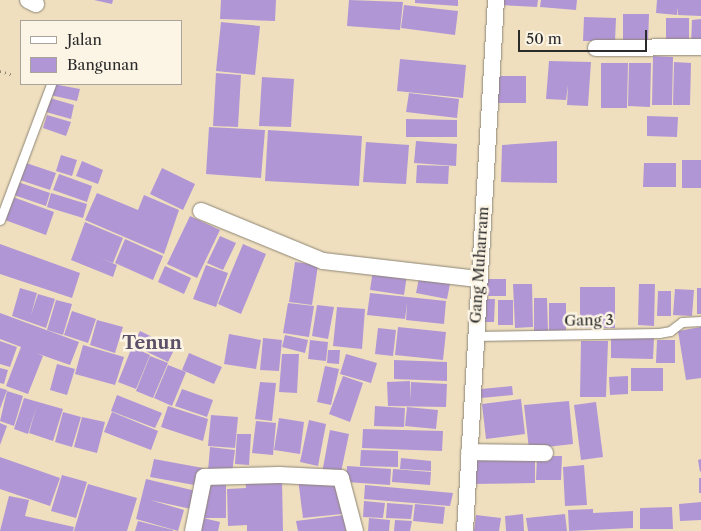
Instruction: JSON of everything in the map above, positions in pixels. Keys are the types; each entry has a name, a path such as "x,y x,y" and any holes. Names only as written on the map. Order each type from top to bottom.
{"street":[{"name":"Gang Muharram","path":"465,531 478,279 496,0"},
{"path":"596,48 701,47"},
{"path":"201,212 323,261 478,279"},
{"path":"469,452 545,453"},
{"path":"193,531 204,477 279,475 341,478 354,531"}],"lane":[{"path":"0,220 52,85"},
{"name":"Gang 3","path":"475,336 659,333 670,331 682,322 701,321"}],"path":[{"path":"0,71 13,75"}],"building":[{"path":"94,0 113,0 112,4"},
{"path":"221,0 276,0 275,21 220,19"},
{"path":"349,0 403,2 400,30 347,26"},
{"path":"415,0 458,0 458,6 415,3"},
{"path":"501,0 538,0 537,7 501,5"},
{"path":"541,0 577,0 576,10 540,7"},
{"path":"657,0 701,0 701,16 678,15 678,7 677,15 656,13"},
{"path":"404,5 458,11 455,35 401,28"},
{"path":"623,14 649,14 648,43 623,42"},
{"path":"584,17 616,18 615,41 583,41"},
{"path":"666,18 689,18 689,46 666,46"},
{"path":"701,19 701,45 691,45 692,20"},
{"path":"221,22 260,26 255,75 216,71"},
{"path":"653,56 673,57 672,105 652,105"},
{"path":"400,59 466,65 463,98 397,91"},
{"path":"549,61 591,62 588,106 567,105 568,85 566,100 546,99"},
{"path":"674,62 691,63 690,105 673,105"},
{"path":"601,63 628,63 627,108 601,108"},
{"path":"629,63 651,63 650,107 628,106"},
{"path":"216,73 241,75 238,127 213,126"},
{"path":"498,76 526,76 526,103 498,103"},
{"path":"262,77 294,79 291,127 259,126"},
{"path":"53,85 80,89 77,101 50,95"},
{"path":"409,93 459,99 457,118 406,112"},
{"path":"50,98 74,105 71,119 46,112"},
{"path":"47,115 71,122 66,136 43,128"},
{"path":"647,116 678,117 677,137 647,136"},
{"path":"406,119 457,120 457,137 406,137"},
{"path":"209,127 265,130 261,178 206,174"},
{"path":"268,130 362,136 359,186 265,181"},
{"path":"416,141 457,144 456,166 414,163"},
{"path":"557,141 557,183 501,182 502,145"},
{"path":"366,142 409,145 406,184 363,182"},
{"path":"61,155 77,160 72,176 56,171"},
{"path":"682,160 701,160 701,188 682,188"},
{"path":"82,161 103,170 98,184 76,176"},
{"path":"23,162 56,173 50,190 17,179"},
{"path":"644,163 676,163 676,187 643,187"},
{"path":"417,165 449,166 448,184 416,183"},
{"path":"162,168 195,184 183,210 150,194"},
{"path":"59,174 92,186 87,202 53,190"},
{"path":"15,181 50,193 46,206 11,194"},
{"path":"51,193 87,204 83,218 47,207"},
{"path":"97,193 138,210 144,195 179,210 164,254 85,220"},
{"path":"13,197 54,212 46,235 5,220"},
{"path":"190,216 220,230 197,278 167,264"},
{"path":"85,222 123,238 113,263 100,258 117,265 113,277 71,260"},
{"path":"220,236 236,243 223,270 207,263"},
{"path":"125,239 163,256 153,280 115,263"},
{"path":"0,244 80,273 72,298 0,274"},
{"path":"243,244 266,254 241,314 218,304"},
{"path":"295,262 318,265 312,305 289,302"},
{"path":"206,265 228,273 216,307 193,299"},
{"path":"165,266 191,278 184,294 158,282"},
{"path":"373,270 407,275 404,295 370,290"},
{"path":"419,278 450,284 447,299 416,293"},
{"path":"487,279 506,279 506,296 486,296"},
{"path":"513,284 532,284 533,327 515,328"},
{"path":"639,284 655,284 654,326 638,325"},
{"path":"580,287 615,287 615,328 580,328"},
{"path":"20,288 37,293 31,315 38,294 55,299 46,328 12,316"},
{"path":"697,288 701,288 701,314 697,314"},
{"path":"675,289 694,290 692,316 673,315"},
{"path":"658,291 671,291 671,316 657,316"},
{"path":"370,293 446,301 444,324 406,320 407,303 405,319 367,315"},
{"path":"534,298 547,298 548,331 534,331"},
{"path":"485,299 495,299 494,322 484,322"},
{"path":"56,300 72,304 63,335 47,330"},
{"path":"498,300 513,300 513,325 498,325"},
{"path":"288,303 314,306 309,337 283,333"},
{"path":"549,303 566,303 566,331 549,331"},
{"path":"317,305 334,307 328,339 312,336"},
{"path":"337,307 365,309 362,349 333,346"},
{"path":"72,311 96,319 88,343 64,335"},
{"path":"0,313 79,342 70,365 36,353 43,356 28,394 6,386 21,347 0,339"},
{"path":"97,320 123,327 115,353 90,345"},
{"path":"398,327 446,332 443,360 395,355"},
{"path":"701,327 701,378 686,380 678,331"},
{"path":"378,328 396,330 393,356 375,354"},
{"path":"140,331 175,348 168,362 133,345"},
{"path":"229,334 261,340 256,369 224,364"},
{"path":"285,335 308,340 305,353 282,347"},
{"path":"611,337 654,338 653,359 611,358"},
{"path":"263,338 282,340 279,371 260,370"},
{"path":"310,340 328,342 326,361 308,359"},
{"path":"657,340 675,340 675,363 656,363"},
{"path":"0,341 17,347 10,367 0,364"},
{"path":"581,341 608,341 606,397 580,397"},
{"path":"83,345 124,357 115,385 75,374"},
{"path":"132,347 150,355 136,389 118,382"},
{"path":"328,350 340,350 339,364 327,363"},
{"path":"189,353 222,367 214,384 182,370"},
{"path":"282,354 299,354 297,393 279,392"},
{"path":"346,354 377,363 371,383 340,374"},
{"path":"150,356 168,363 153,398 136,391"},
{"path":"394,360 447,362 447,381 394,379"},
{"path":"57,364 75,369 67,395 50,390"},
{"path":"168,365 186,372 172,406 154,398"},
{"path":"325,366 339,369 331,405 317,402"},
{"path":"0,368 8,370 4,384 0,383"},
{"path":"631,368 663,368 663,391 631,391"},
{"path":"343,376 363,383 350,422 329,414"},
{"path":"628,376 628,394 610,395 609,377"},
{"path":"410,381 410,401 411,382 447,384 446,407 388,406 387,382"},
{"path":"260,382 276,383 272,421 255,419"},
{"path":"512,386 513,395 481,398 481,389"},
{"path":"0,388 7,390 0,409"},
{"path":"182,389 213,400 207,417 175,406"},
{"path":"7,391 23,396 14,426 0,421"},
{"path":"117,395 162,413 155,428 111,411"},
{"path":"24,398 63,409 53,441 29,433 37,405 28,434 14,429"},
{"path":"521,399 525,434 486,439 482,404"},
{"path":"569,401 573,444 529,449 524,405"},
{"path":"596,402 603,457 581,460 574,405"},
{"path":"168,406 208,419 203,441 161,427"},
{"path":"375,406 405,408 404,427 374,426"},
{"path":"407,407 438,410 436,429 405,426"},
{"path":"63,412 81,417 72,447 55,442"},
{"path":"112,412 158,431 151,450 104,432"},
{"path":"211,415 238,417 235,448 208,446"},
{"path":"82,417 105,422 97,453 74,447"},
{"path":"279,418 304,422 300,454 274,450"},
{"path":"309,420 326,424 318,466 300,462"},
{"path":"256,421 276,423 273,455 252,453"},
{"path":"0,423 7,426 0,445"},
{"path":"363,429 443,431 442,451 362,448"},
{"path":"330,430 349,434 340,477 322,473"},
{"path":"237,434 251,434 249,465 235,464"},
{"path":"210,447 235,450 232,473 208,471"},
{"path":"361,450 398,451 398,467 360,466"},
{"path":"537,456 562,456 561,480 536,480"},
{"path":"0,457 60,478 50,506 0,489"},
{"path":"535,457 535,483 470,484 470,458"},
{"path":"401,458 431,461 431,471 400,469"},
{"path":"154,459 203,468 200,486 150,477"},
{"path":"701,459 701,471 700,472 698,460"},
{"path":"584,465 587,505 565,506 563,467"},
{"path":"347,466 391,469 390,485 346,482"},
{"path":"393,469 431,472 430,485 392,482"},
{"path":"62,475 87,482 76,518 51,511"},
{"path":"282,478 283,531 247,531 247,525 228,526 227,489 246,488 245,479"},
{"path":"699,478 701,478 701,493 699,493"},
{"path":"146,479 196,491 191,509 150,500 184,510 178,531 136,519"},
{"path":"298,479 336,480 342,514 303,518"},
{"path":"204,481 226,481 226,518 204,518"},
{"path":"88,484 137,498 127,531 74,531"},
{"path":"365,485 453,493 450,506 364,499"},
{"path":"9,496 29,500 25,516 74,527 73,531 0,531"},
{"path":"364,501 385,503 383,518 363,517"},
{"path":"701,502 701,520 680,521 679,504"},
{"path":"387,503 413,505 411,519 386,518"},
{"path":"415,504 445,507 443,524 413,521"},
{"path":"672,507 673,529 640,529 640,508"},
{"path":"593,509 593,513 633,511 633,528 569,531 568,510"},
{"path":"523,514 524,531 506,531 505,516"},
{"path":"565,514 567,531 528,531 526,518"},
{"path":"344,515 346,531 298,531 296,521"},
{"path":"476,515 501,518 499,531 474,531"},
{"path":"199,517 220,522 218,531 195,531"},
{"path":"369,518 390,520 389,531 368,531"},
{"path":"395,520 412,521 410,531 394,531"},
{"path":"138,521 173,530 173,531 135,531"}],"district":[{"name":"Tenun","path":"152,343"}]}
